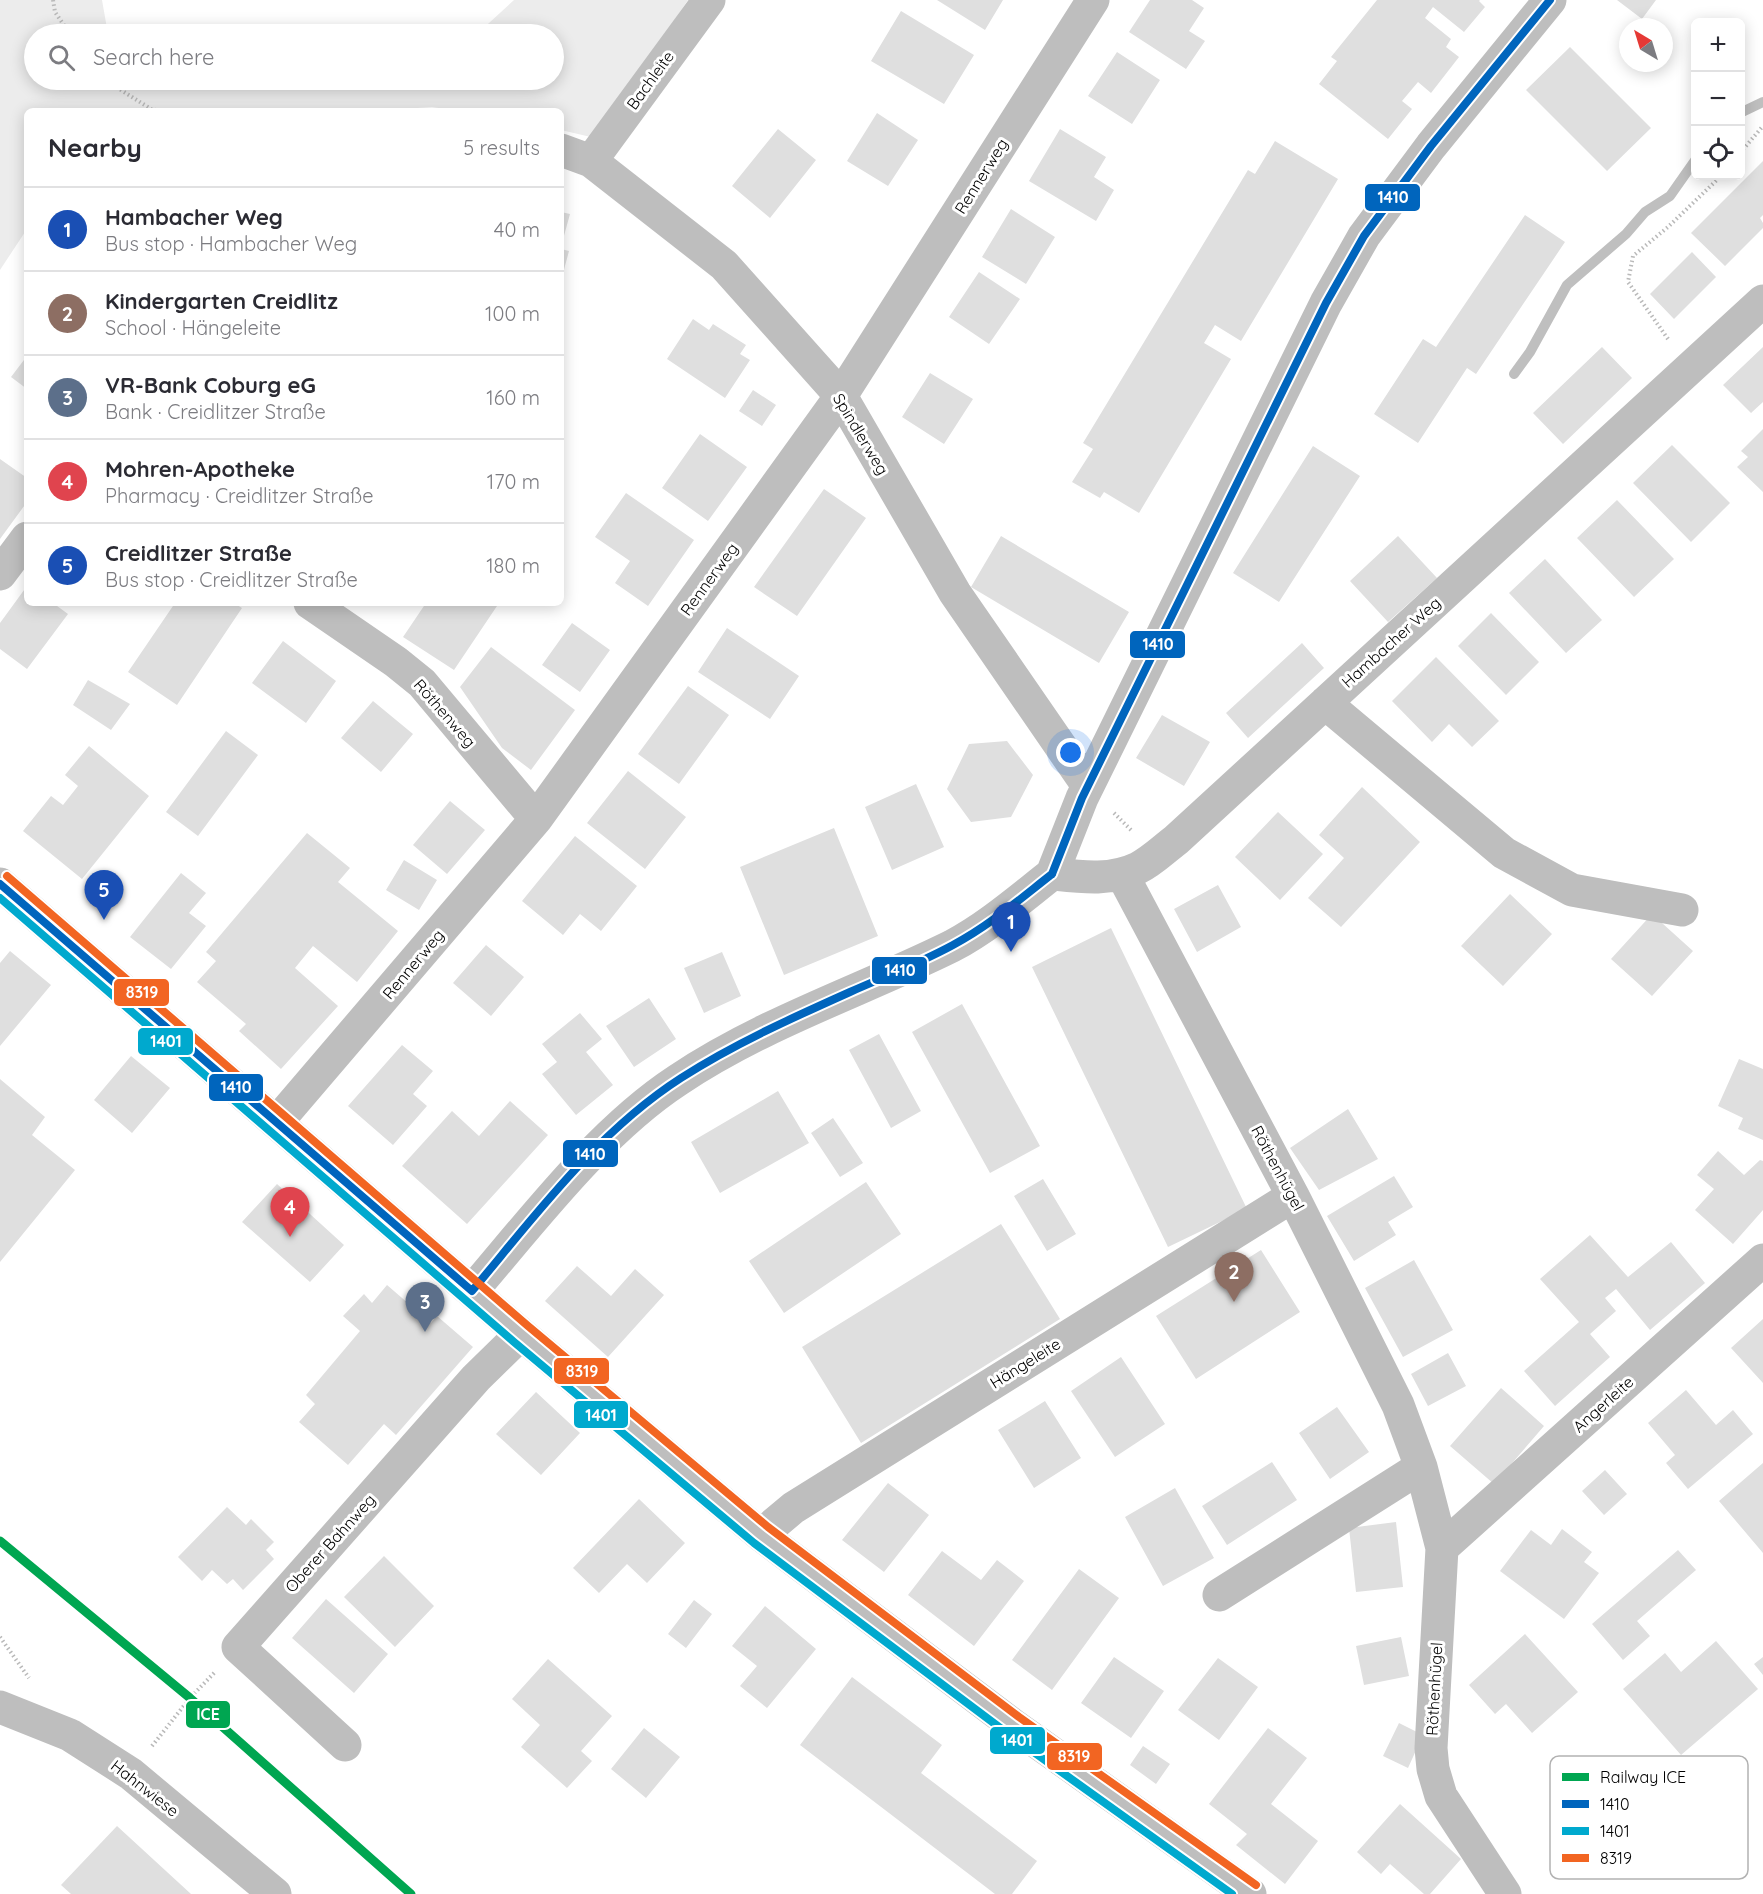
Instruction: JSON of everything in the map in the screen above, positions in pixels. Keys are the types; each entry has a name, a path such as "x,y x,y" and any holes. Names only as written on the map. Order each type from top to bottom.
{"street":[{"name":"Bachleite","path":"576,155 710,0"},
{"name":"Rennerweg","path":"277,1122 536,819 841,396 1093,0"},
{"path":"472,1291 590,1155 632,1116 677,1080 776,1024 953,945 993,920 1052,874 1088,786 1326,303 1364,236 1431,146 1550,0"},
{"name":"Spindlerweg","path":"576,155 724,265 841,396 955,593 1088,786"},
{"name":"Hambacher Weg","path":"1132,870 1176,840 1763,301"},
{"path":"0,574 24,542"},
{"name":"Röthenweg","path":"314,606 396,662 422,683 536,819"},
{"path":"1325,703 1504,853 1572,890 1682,910"},
{"path":"1052,874 1088,878 1132,870"},
{"name":"Röthenhügel","path":"1132,870 1398,1405 1421,1467 1442,1548 1431,1748 1433,1769 1441,1796 1505,1894"},
{"path":"0,884 521,1334 761,1535 1013,1725 1250,1894"},
{"name":"Hängeleite","path":"761,1535 793,1508 1293,1196"},
{"name":"Angerleite","path":"1442,1548 1763,1260"},
{"name":"Oberer Bahnweg","path":"238,1647 476,1378 521,1334"},
{"path":"1219,1594 1421,1467"},
{"path":"238,1647 345,1744"},
{"path":"0,1687 10,1712"},
{"name":"Hahnwiese","path":"10,1712 70,1735 130,1774 275,1894"}],"path":[{"path":"53,0 55,12 63,24"},
{"path":"121,90 149,108"},
{"path":"1745,147 1763,126"},
{"path":"1690,369 1628,282 1633,256 1668,227 1717,180"},
{"path":"1088,786 1131,831 1132,870"},
{"path":"130,1774 173,1719 238,1647"}],"shaded area":[{"path":"0,0 102,0 106,24 24,24 24,90 564,90 564,24 488,24 514,0 688,0 595,138 564,131 564,108 24,108 24,234 0,270"}],"building":[{"path":"937,0 1003,0 985,30"},
{"path":"1150,0 1192,0 1204,8 1189,31 1205,41 1186,69 1129,32"},
{"path":"1377,0 1480,0 1485,7 1464,32 1433,7 1425,18 1451,39 1446,47 1459,57 1431,93 1418,82 1402,101 1412,109 1388,139 1319,84 1337,61 1331,57"},
{"path":"1617,0 1656,0 1641,18"},
{"path":"901,11 974,55 944,104 871,61"},
{"path":"1570,47 1651,128 1607,171 1526,90"},
{"path":"1117,52 1160,80 1132,124 1088,96"},
{"path":"877,113 918,140 888,186 847,161"},
{"path":"778,129 816,160 770,218 732,186"},
{"path":"1060,129 1106,157 1094,177 1114,190 1096,221 1029,181"},
{"path":"1275,141 1338,179 1241,341 1215,325 1204,343 1231,359 1139,513 1104,492 1100,498 1072,482 1093,449 1083,443 1248,170 1255,174"},
{"path":"1763,161 1763,215 1760,218 1763,228 1725,266 1691,233"},
{"path":"1011,209 1055,237 1026,284 982,257"},
{"path":"564,213 570,214 564,236"},
{"path":"1525,215 1565,242 1476,374 1467,368 1418,443 1374,414 1423,339 1436,347"},
{"path":"564,250 569,251 564,270"},
{"path":"1692,252 1716,277 1674,319 1650,294"},
{"path":"979,272 1020,299 989,344 949,317"},
{"path":"693,319 709,330 713,324 746,345 740,354 750,360 725,398 667,359"},
{"path":"1602,347 1632,378 1563,444 1533,413"},
{"path":"1763,347 1763,402 1751,413 1723,385"},
{"path":"24,360 24,387 11,377"},
{"path":"930,373 973,399 944,444 902,417"},
{"path":"753,390 776,405 762,426 739,411"},
{"path":"1763,429 1763,492 1737,467 1748,457 1741,451"},
{"path":"700,434 747,467 708,521 662,488"},
{"path":"1672,445 1730,503 1691,542 1633,483"},
{"path":"1313,446 1360,476 1279,602 1233,573"},
{"path":"0,459 24,476 24,506 0,539"},
{"path":"824,489 866,518 797,616 754,587"},
{"path":"626,493 694,540 648,606 615,583 630,561 595,537"},
{"path":"1617,500 1674,559 1634,597 1577,538"},
{"path":"1001,536 1129,612 1099,663 971,587"},
{"path":"1398,536 1437,578 1388,622 1350,581"},
{"path":"1545,559 1602,620 1566,653 1509,593"},
{"path":"24,590 24,606 57,606 68,614 27,669 0,649 0,623"},
{"path":"173,606 239,606 242,608 177,705 128,672"},
{"path":"424,606 497,606 454,670 403,637"},
{"path":"1491,613 1539,662 1506,695 1458,646"},
{"path":"572,623 610,650 580,692 542,665"},
{"path":"727,628 799,676 770,719 698,672"},
{"path":"283,641 336,681 306,723 252,683"},
{"path":"1302,643 1324,668 1248,738 1226,713"},
{"path":"491,647 575,710 531,770 502,748 460,687"},
{"path":"1436,657 1499,721 1472,747 1449,724 1432,742 1392,701"},
{"path":"88,680 130,704 111,730 73,705"},
{"path":"688,686 729,715 679,784 638,754"},
{"path":"373,701 413,734 381,772 341,738"},
{"path":"1162,715 1210,742 1184,786 1136,758"},
{"path":"226,731 258,755 198,836 166,812"},
{"path":"1007,741 1033,775 1011,817 971,822 947,789 969,744"},
{"path":"89,746 149,796 82,879 23,831 51,796 63,805 78,786 65,775"},
{"path":"628,771 686,817 645,869 587,823"},
{"path":"916,784 944,847 892,870 865,807"},
{"path":"1362,787 1420,842 1341,927 1308,898 1344,858 1319,835"},
{"path":"450,801 485,830 447,874 413,845"},
{"path":"1278,812 1323,854 1280,900 1235,857"},
{"path":"834,828 878,936 784,975 740,867"},
{"path":"307,833 350,868 338,882 398,931 357,982 313,946 295,968 338,1006 281,1069 239,1031 246,1024 197,982 216,961 206,952"},
{"path":"575,836 637,886 601,931 580,914 563,935 522,901"},
{"path":"404,860 437,880 419,910 386,890"},
{"path":"181,873 206,893 189,913 206,926 171,969 130,937"},
{"path":"1218,885 1241,927 1197,952 1174,909"},
{"path":"1510,894 1552,934 1503,986 1461,946"},
{"path":"1652,914 1693,951 1652,996 1611,959"},
{"path":"1111,928 1247,1209 1168,1247 1032,967"},
{"path":"486,945 524,977 491,1016 453,983"},
{"path":"10,951 51,985 0,1046 0,963"},
{"path":"722,952 741,996 704,1013 684,968"},
{"path":"649,998 676,1039 634,1067 606,1026"},
{"path":"962,1004 1040,1146 990,1173 912,1032"},
{"path":"580,1013 602,1039 586,1052 613,1085 576,1115 542,1074 557,1062 542,1044"},
{"path":"879,1034 921,1111 891,1128 849,1050"},
{"path":"402,1045 433,1071 413,1094 427,1106 393,1145 348,1106"},
{"path":"131,1056 170,1088 132,1133 94,1100"},
{"path":"1739,1059 1763,1069 1763,1140 1738,1129 1743,1118 1718,1106"},
{"path":"0,1079 45,1117 32,1135 75,1170 0,1262"},
{"path":"778,1091 809,1143 720,1193 691,1142"},
{"path":"510,1101 548,1135 467,1224 402,1166 452,1111 479,1136"},
{"path":"1348,1109 1378,1159 1319,1190 1290,1148"},
{"path":"833,1118 863,1163 840,1177 811,1133"},
{"path":"1718,1151 1744,1175 1760,1160 1763,1161 1763,1210 1733,1244 1695,1210 1714,1189 1697,1175"},
{"path":"1394,1176 1413,1207 1388,1222 1396,1235 1354,1261 1327,1216"},
{"path":"1043,1179 1076,1234 1047,1251 1014,1196"},
{"path":"866,1182 901,1234 784,1313 749,1261"},
{"path":"277,1184 344,1245 310,1282 242,1222"},
{"path":"1001,1224 1060,1319 861,1443 802,1347"},
{"path":"1590,1235 1628,1277 1671,1242 1705,1283 1650,1330 1616,1289 1605,1298 1616,1311 1590,1334 1610,1357 1555,1406 1524,1371 1579,1322 1540,1279"},
{"path":"1261,1250 1300,1312 1196,1379 1156,1316"},
{"path":"1414,1260 1453,1330 1403,1357 1365,1288"},
{"path":"577,1266 611,1296 635,1269 664,1295 608,1357 545,1301"},
{"path":"387,1285 431,1323 437,1316 473,1347 396,1435 384,1424 348,1465 299,1422 315,1404 306,1395 360,1331 343,1316 364,1294 372,1303"},
{"path":"1763,1319 1763,1383 1731,1348"},
{"path":"1448,1353 1466,1386 1428,1406 1411,1374"},
{"path":"1121,1357 1165,1424 1115,1457 1071,1391"},
{"path":"1501,1388 1544,1426 1494,1484 1450,1446"},
{"path":"1686,1390 1716,1425 1733,1410 1753,1434 1688,1489 1666,1463 1675,1455 1648,1423"},
{"path":"536,1392 580,1433 541,1475 496,1434"},
{"path":"1045,1401 1081,1458 1034,1488 998,1430"},
{"path":"1337,1407 1369,1452 1330,1479 1299,1433"},
{"path":"1272,1462 1297,1500 1227,1545 1202,1506"},
{"path":"1763,1463 1763,1553 1719,1501"},
{"path":"1605,1470 1627,1494 1604,1515 1582,1491"},
{"path":"888,1483 929,1515 884,1572 842,1540"},
{"path":"1175,1488 1214,1558 1163,1586 1125,1517"},
{"path":"639,1499 685,1543 647,1583 627,1564 599,1593 573,1568"},
{"path":"227,1507 246,1525 251,1519 274,1542 266,1550 274,1559 243,1590 233,1579 227,1584 212,1570 202,1581 178,1557"},
{"path":"1396,1522 1403,1587 1356,1592 1349,1528"},
{"path":"1562,1529 1592,1552 1584,1562 1599,1573 1564,1619 1500,1571 1531,1530 1551,1545"},
{"path":"1678,1550 1696,1570 1637,1621 1650,1636 1623,1660 1592,1624"},
{"path":"942,1551 981,1580 997,1560 1024,1581 974,1646 908,1595"},
{"path":"384,1556 434,1606 395,1647 344,1597"},
{"path":"1079,1569 1119,1598 1052,1690 1012,1660"},
{"path":"326,1599 388,1654 354,1693 292,1638"},
{"path":"694,1600 712,1614 686,1648 668,1634"},
{"path":"765,1606 816,1649 767,1708 740,1686 757,1666 732,1646"},
{"path":"1525,1634 1578,1692 1532,1733 1506,1704 1495,1714 1469,1685"},
{"path":"1401,1637 1409,1676 1364,1685 1356,1646"},
{"path":"1716,1641 1758,1689 1681,1755 1623,1689 1665,1653 1681,1672"},
{"path":"1114,1657 1164,1691 1131,1738 1081,1703"},
{"path":"1763,1657 1763,1675 1754,1664"},
{"path":"1218,1658 1258,1687 1219,1740 1178,1710"},
{"path":"548,1659 612,1716 581,1751 592,1761 567,1788 521,1747 540,1725 512,1699"},
{"path":"852,1677 942,1745 921,1773 1037,1861 1012,1894 995,1894 800,1745"},
{"path":"1399,1723 1423,1735 1408,1768 1383,1756"},
{"path":"644,1728 680,1757 646,1798 611,1769"},
{"path":"1268,1728 1307,1758 1271,1804 1318,1841 1285,1884 1236,1845 1247,1834 1209,1804"},
{"path":"1143,1746 1170,1764 1156,1784 1130,1765"},
{"path":"1400,1804 1461,1859 1430,1894 1424,1894 1390,1864 1381,1874 1357,1852"},
{"path":"117,1826 191,1894 71,1894 61,1885"}],"waterway":[{"path":"1745,111 1763,102"},
{"path":"1514,374 1530,352 1567,285 1626,234 1645,212 1670,196 1691,166"}],"rail line":[{"name":"ICE","path":"0,1541 190,1698 411,1894"}],"transit line":[{"name":"1410","path":"1052,874 1082,798 1326,303 1364,236 1431,146 1550,0"},
{"name":"1410","path":"472,1291 544,1205 595,1149 650,1100 681,1078 742,1043 915,964 966,938 992,921 1052,874"},
{"name":"8319","path":"7,876 528,1326 768,1527 1019,1717 1256,1885"},
{"name":"1410","path":"0,884 472,1291"},
{"name":"1401","path":"0,898 514,1342 754,1543 1007,1733 1232,1894"}],"place":[{"name":"Creidlitzer Straße","path":"104,920"},
{"name":"Hambacher Weg","path":"1011,952"},
{"name":"Mohren-Apotheke","path":"290,1237"},
{"name":"Kindergarten Creidlitz","path":"1234,1302"},
{"name":"VR-Bank Coburg eG","path":"425,1332"}]}
